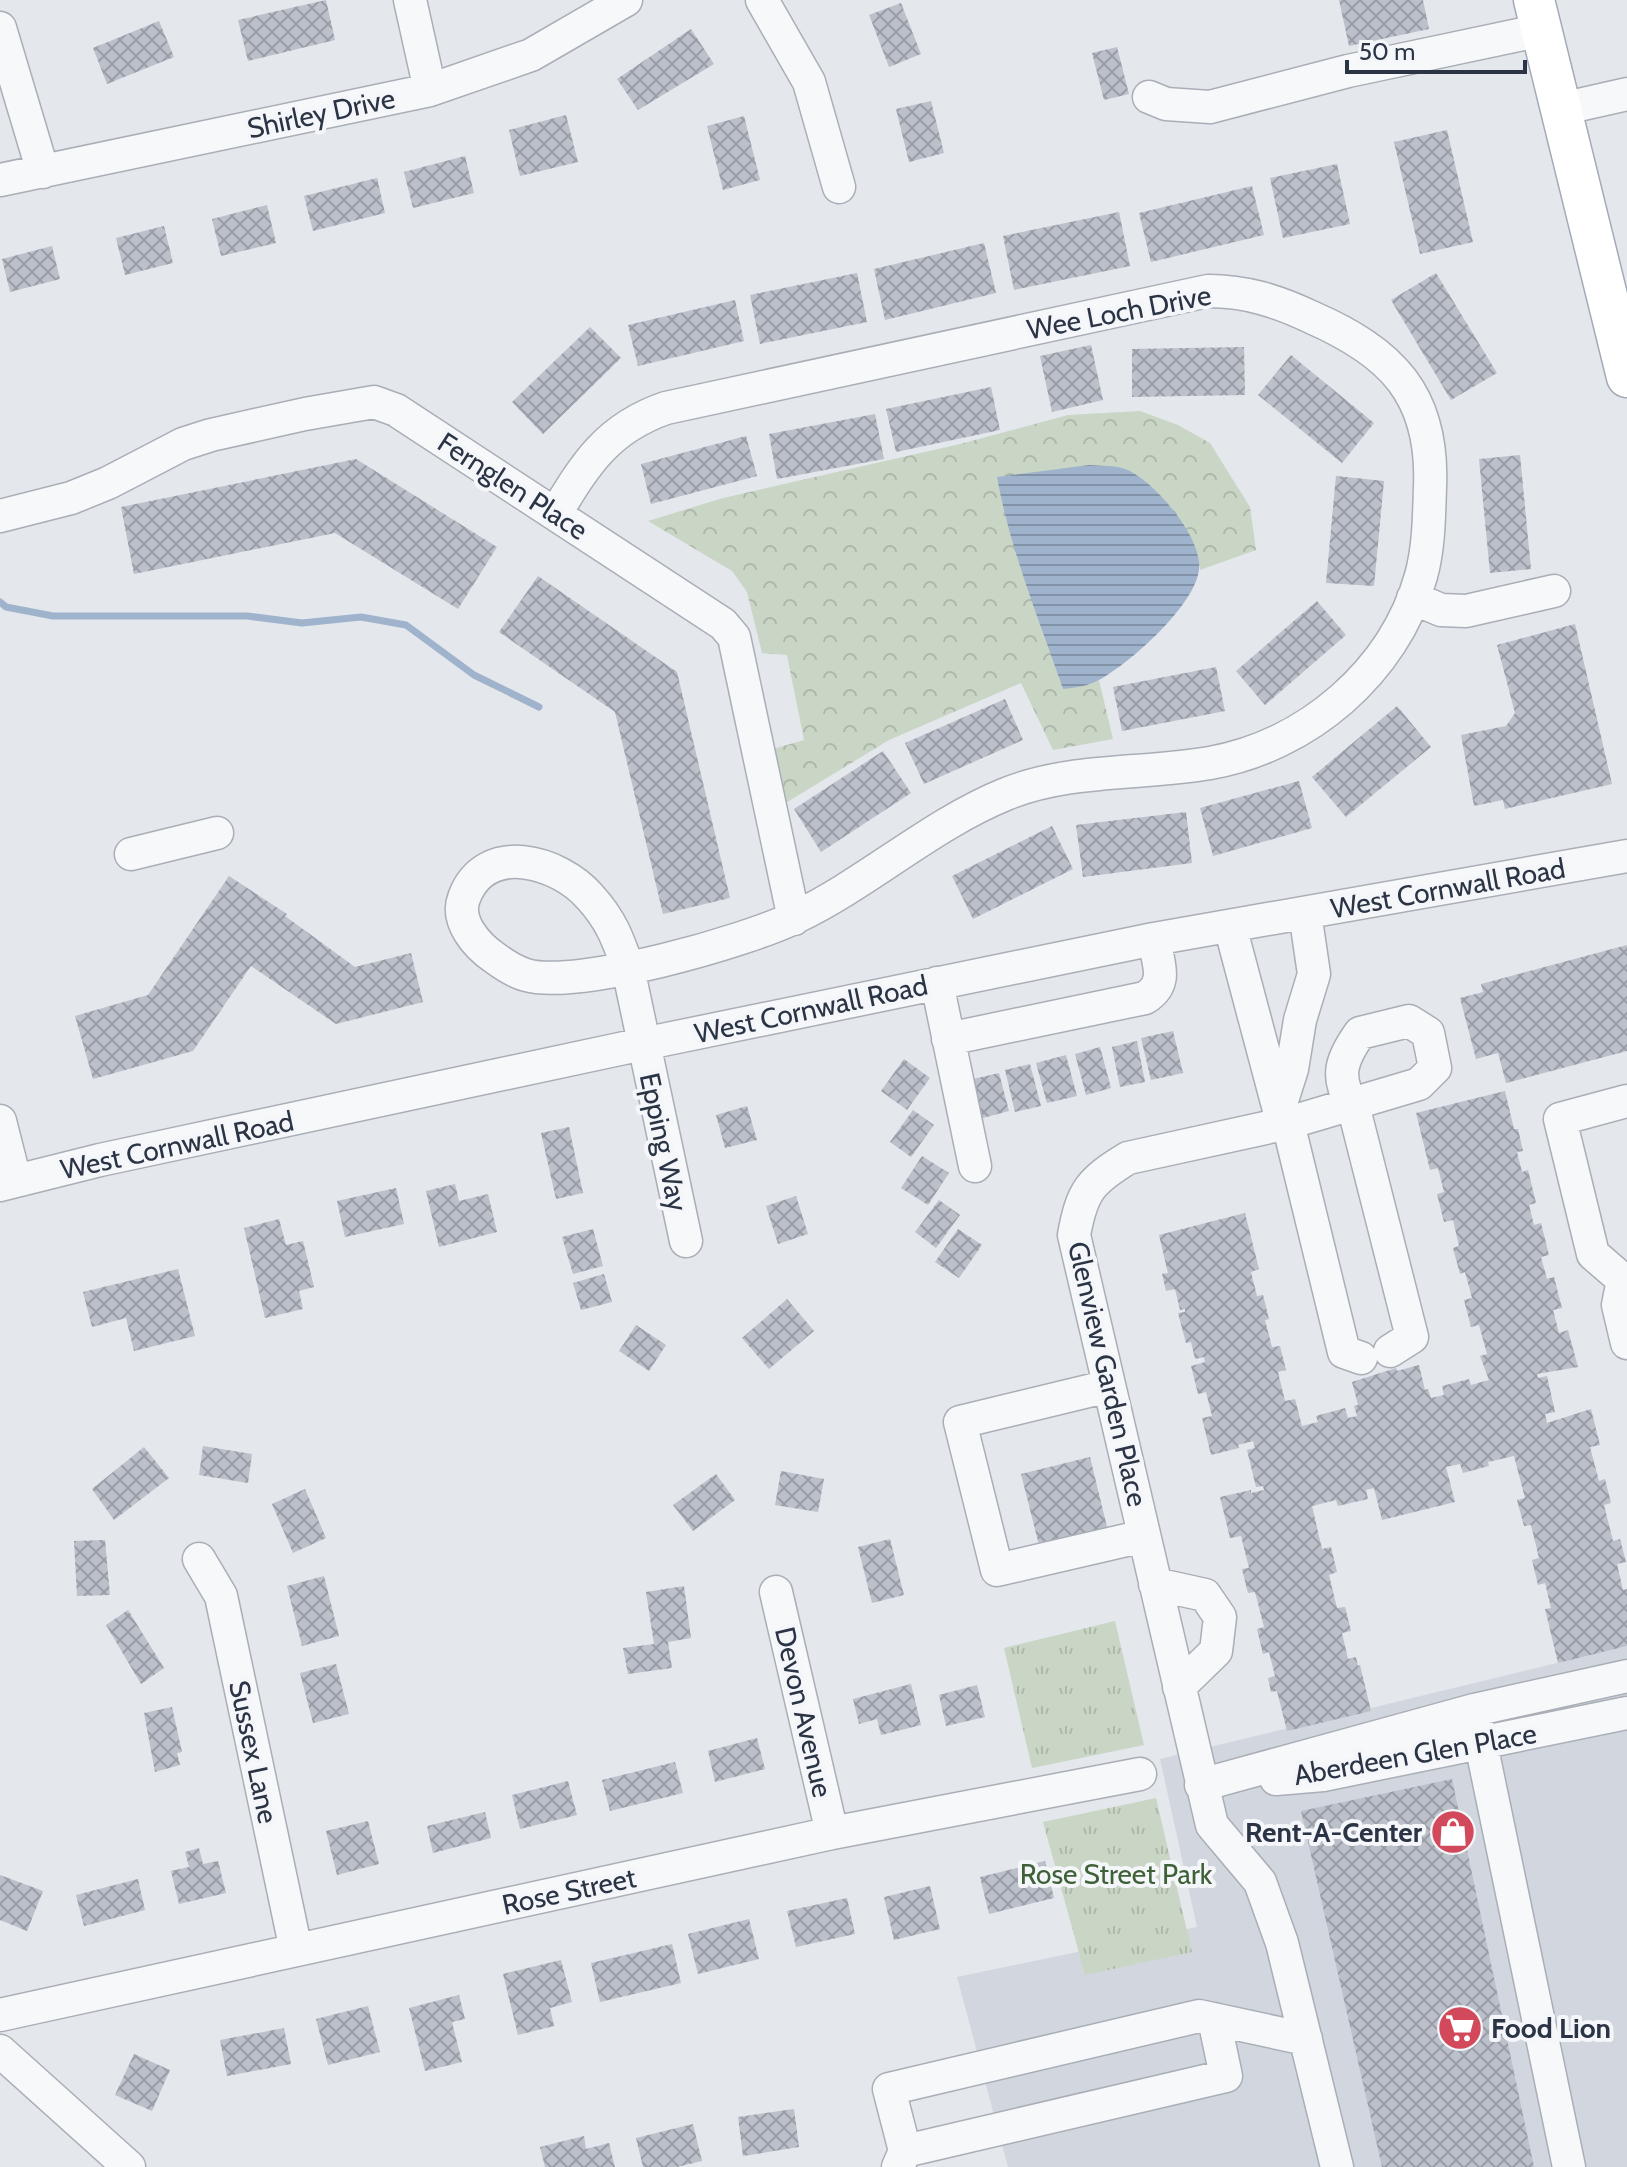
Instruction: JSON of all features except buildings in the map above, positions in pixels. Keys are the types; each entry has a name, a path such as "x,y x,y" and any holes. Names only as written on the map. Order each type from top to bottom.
{"main road":[{"path":"1538,15 1627,377"}],"street":[{"path":"410,0 430,90"},
{"name":"Shirley Drive","path":"0,180 430,90 531,55 626,0"},
{"path":"762,0 809,82 839,187"},
{"path":"1149,97 1166,104 1210,107 1348,71 1538,15"},
{"path":"0,28 43,172"},
{"path":"1561,109 1627,94"},
{"name":"Wee Loch Drive","path":"556,513 595,452 627,424 666,408 1208,291 1231,291 1276,301 1338,328 1367,345 1386,361 1414,397 1427,437 1431,473 1427,545 1413,598 1391,642 1362,680 1312,723 1288,737 1252,752 1209,763 1063,779 1006,794 968,813 794,919 735,940 628,968 598,974 557,978 524,975 495,958 468,930 461,912 464,895 479,876 497,863 519,861 544,866 587,893 614,927 628,968"},
{"name":"Fernglen Place","path":"0,516 71,498 108,483 183,444 211,435 374,402 396,410 723,624 734,637 794,919"},
{"path":"1413,598 1441,610 1466,611 1554,591"},
{"path":"131,854 217,833"},
{"name":"West Cornwall Road","path":"7,1183 100,1160 643,1044 1154,939 1627,856"},
{"path":"1284,1116 1300,1020 1314,974 1305,913"},
{"path":"1230,926 1284,1116"},
{"path":"948,1039 1145,998 1155,992 1161,982 1154,939"},
{"name":"Epping Way","path":"628,968 686,1241"},
{"path":"937,983 975,1166"},
{"path":"1627,1101 1560,1119 1593,1254 1625,1279 1618,1305 1627,1343"},
{"name":"Glenview Garden Place","path":"1284,1116 1344,1352 1375,1354 1412,1337 1353,1105 1284,1116 1128,1158 1105,1172 1087,1190 1074,1235 1212,1825 1260,1882 1282,1943 1337,2167"},
{"path":"0,1121 7,1183"},
{"path":"1109,1386 960,1422 997,1570 1144,1536"},
{"name":"Sussex Lane","path":"199,1559 221,1596 296,1950"},
{"path":"1155,1584 1205,1595 1220,1617 1216,1651 1179,1687"},
{"name":"Devon Avenue","path":"776,1592 832,1833"},
{"path":"1201,1785 1474,1710 1627,1676"},
{"path":"1474,1710 1569,2167"},
{"name":"Aberdeen Glen Place","path":"1201,1785 1323,1775 1627,1713"},
{"name":"Rose Street","path":"0,2015 832,1833 1140,1774"},
{"path":"1214,2019 1226,2076 901,2159 889,2089 1199,2016 1214,2019 1306,2039"},
{"path":"0,2051 129,2167"}],"shaded area":[{"path":"1627,1646 1627,2167 1008,2167 957,1977 1197,1927 1160,1759"}],"green space":[{"path":"1140,411 1178,425 1210,443 1250,507 1256,550 1200,570 1197,552 1012,538 1063,688 1079,687 1099,680 1113,739 1053,750 1021,683 889,740 784,804 773,749 804,740 787,655 762,653 747,592 732,571 648,521 723,498 960,444 1068,415"},
{"path":"1115,1621 1144,1745 1032,1768 1004,1648"},
{"name":"Rose Street Park","path":"1156,1798 1192,1952 1085,1975 1043,1822"}],"water":[{"path":"1089,465 1125,469 1149,484 1185,526 1198,556 1199,569 1195,583 1174,616 1143,647 1099,680 1063,689 1017,558 997,477"}],"waterway":[{"path":"0,602 6,607 53,616 247,616 302,623 361,617 406,625 474,675 539,707"}],"place":[{"name":"Rent-A-Center","path":"1453,1832"},
{"name":"Food Lion","path":"1460,2028"}]}
